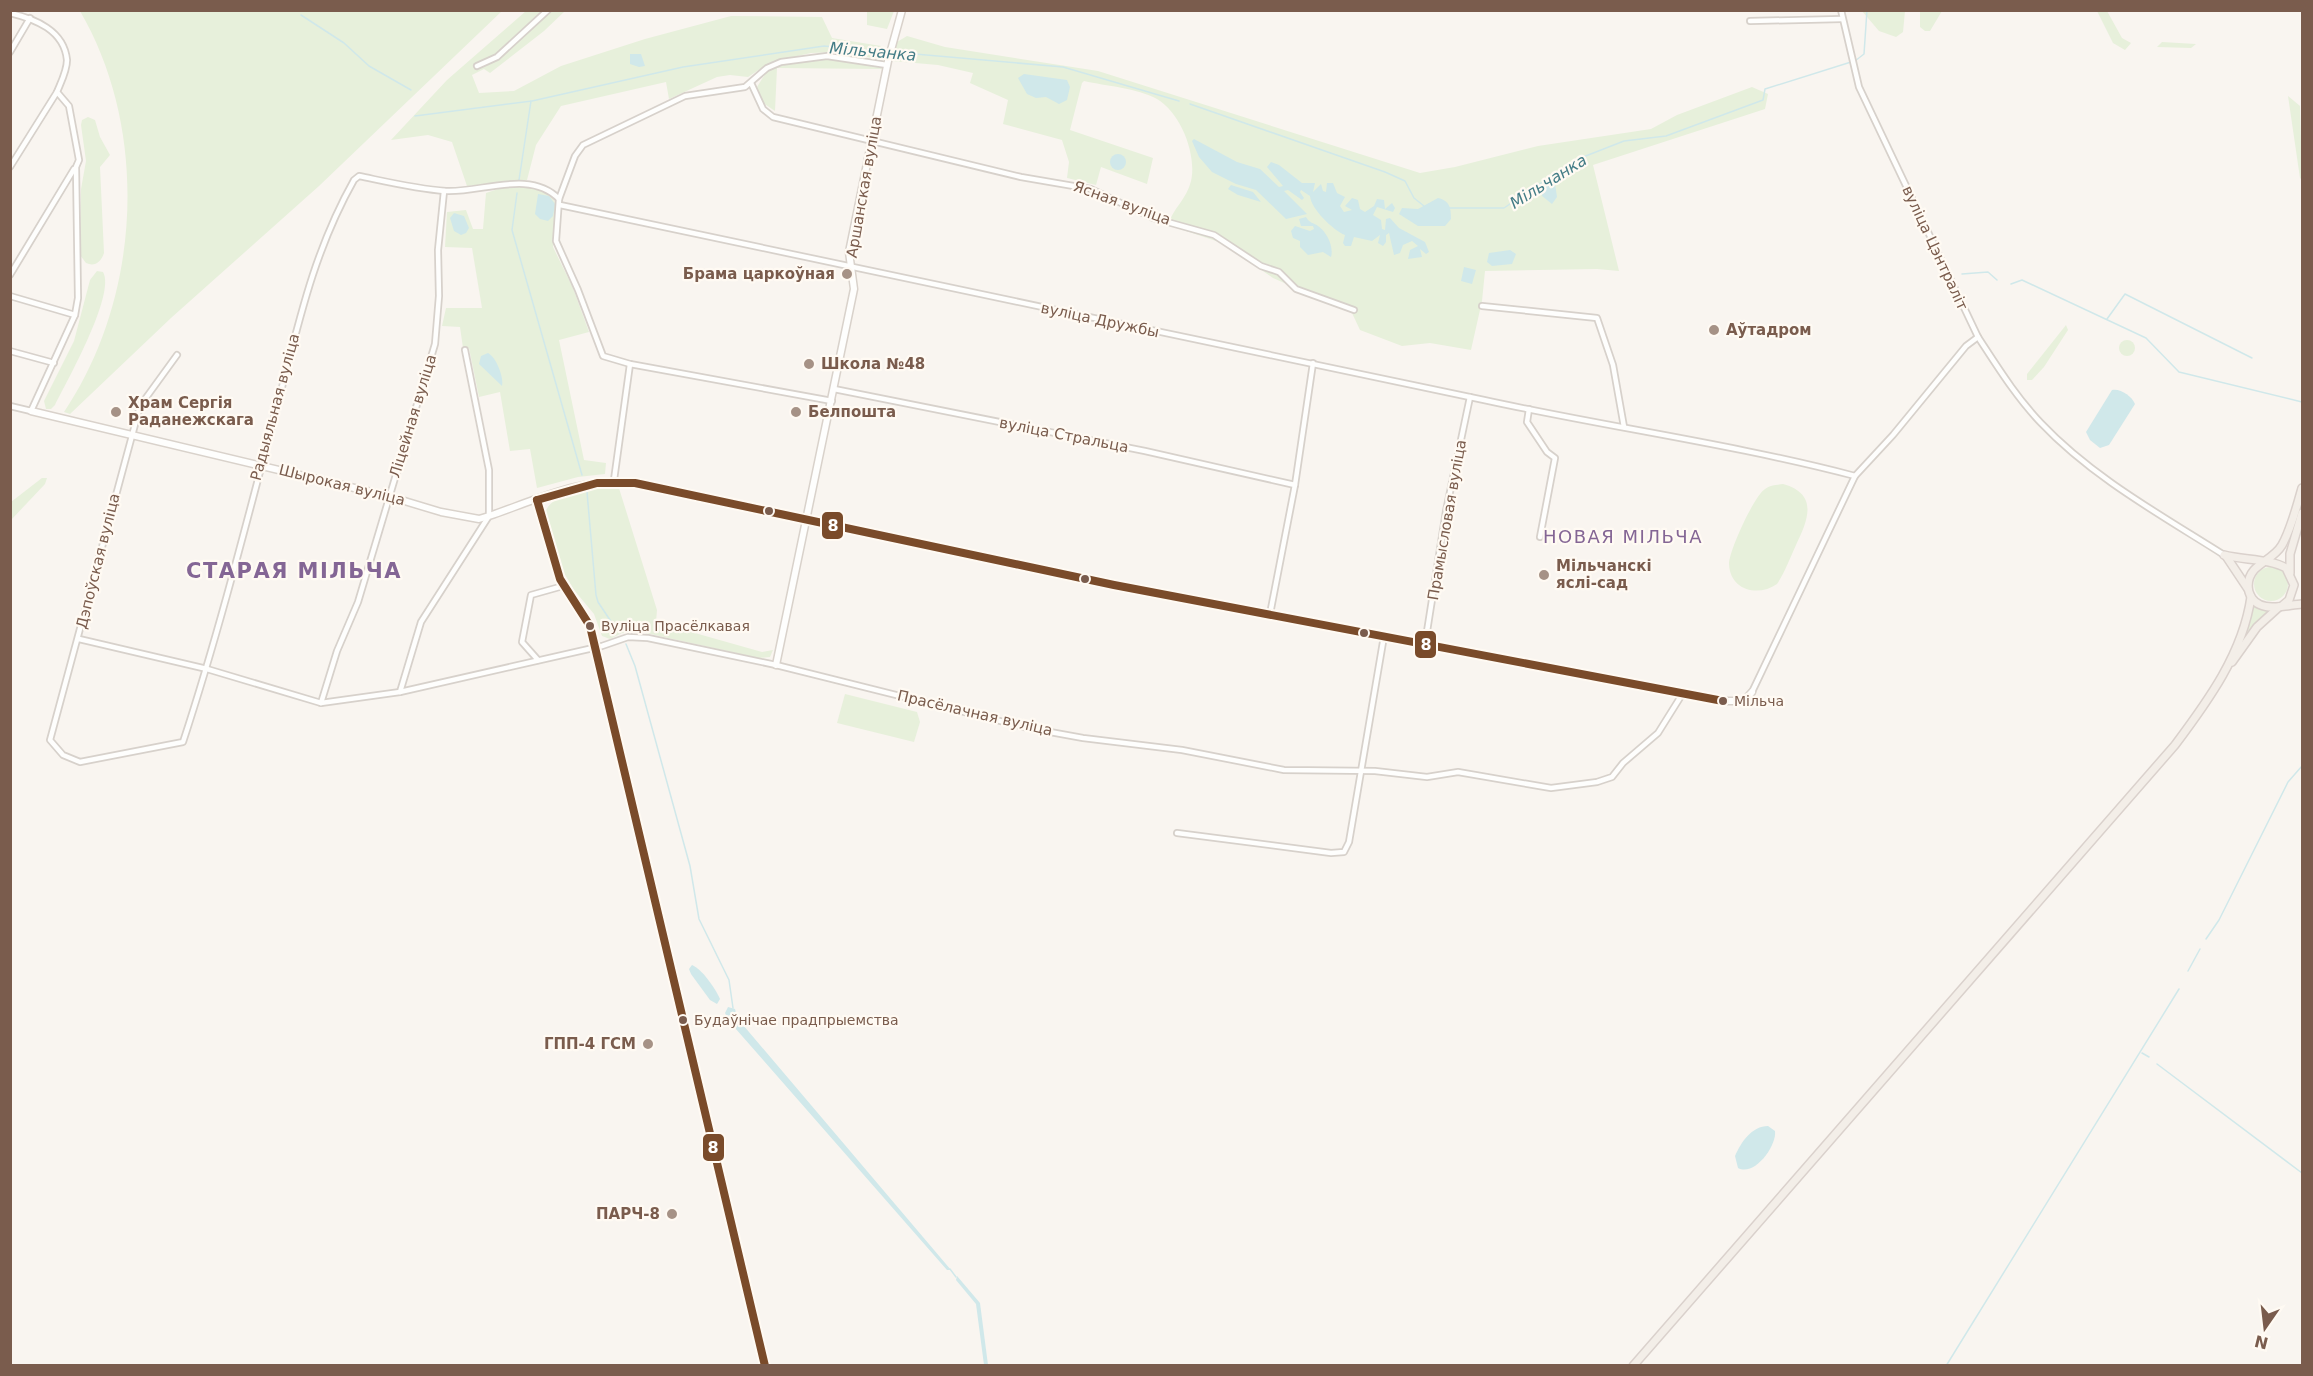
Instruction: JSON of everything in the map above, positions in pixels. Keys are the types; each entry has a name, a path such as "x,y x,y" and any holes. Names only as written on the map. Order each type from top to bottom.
{"main road":[{"path":"2224,671 2248,623 2249,578 2255,568 2266,563 2283,542 2302,488"},
{"path":"1633,1365 2175,745 2224,671 2257,627 2293,593 2292,542 2302,513"},
{"path":"2224,555 2280,564 2302,587"},
{"path":"2224,555 2238,570 2259,605 2269,608 2302,604"}],"street":[{"path":"477,66 497,57 548,10"},
{"name":"Аршанская вуліца","path":"776,665 855,285 849,252 887,63 902,10"},
{"name":"вуліца Цэнтраліт","path":"1841,10 1859,87 1978,337 2039,421 2079,458 2224,555"},
{"path":"10,13 40,21 51,30 64,51 67,61 57,92 10,167"},
{"path":"10,52 30,18"},
{"path":"1750,21 1842,19"},
{"path":"832,401 630,364 603,356 578,290 557,247 555,235 559,202 575,156 584,145 685,96 741,88 773,65 812,57 842,57 887,63"},
{"name":"Ясная вуліца","path":"751,83 763,109 773,117 872,139 1022,177 1091,189 1153,218 1223,239 1261,266 1279,272 1296,289 1354,310"},
{"path":"10,274 79,160 69,106 57,92"},
{"path":"10,406 31,411 75,315 78,298 76,167"},
{"name":"Радыяльная вуліца","path":"80,762 183,742 207,669 297,323 322,245 354,180 359,176 444,191 522,184 551,193 559,202"},
{"name":"Ліцейная вуліца","path":"321,703 337,651 358,603 435,344 439,296 438,250 444,191"},
{"name":"вуліца Дружбы","path":"559,202 851,269 1470,397 1641,430 1855,476"},
{"path":"10,296 75,315"},
{"path":"1482,306 1597,318 1613,365 1624,427"},
{"path":"630,364 614,480 1114,585 1723,701 1744,701 1752,692 1855,476 1893,435 1966,346 1978,337"},
{"path":"400,692 421,622 489,516 489,470 465,350"},
{"path":"10,351 54,363"},
{"name":"Дэпоўская вуліца","path":"80,762 63,755 50,740 140,406 177,355"},
{"path":"1270,614 1294,485 1313,363"},
{"name":"вуліца Стральца","path":"834,389 1145,451 1294,485"},
{"name":"Прамысловая вуліца","path":"1425,644 1446,511 1470,397"},
{"path":"1529,409 1527,422 1547,452 1556,458 1540,537"},
{"name":"Шырокая вуліца","path":"31,411 388,496 462,517 479,519 595,482 614,480"},
{"path":"537,500 548,546 564,586 585,615 595,648 765,1365"},
{"path":"537,660 522,642 531,595 564,586"},
{"path":"1177,833 1330,853 1344,852 1349,842 1384,636"},
{"name":"Прасёлачная вуліца","path":"321,703 400,692 595,648 619,639 639,637 776,665 1055,733 1182,750 1284,770 1375,771 1427,777 1458,772 1551,788 1598,782 1612,777 1623,763 1658,733 1683,693"},
{"path":"79,639 207,669 321,703"}],"green space":[{"path":"1920,10 1942,11 1930,31 1925,31 1920,27"},
{"path":"80,11 502,11 319,186 171,318 70,414 64,412 90,367 109,318 121,267 127,214 126,161 118,108 103,58"},
{"path":"526,11 565,11 544,31 490,73 484,69 472,75 479,93 514,91 561,66 645,39 731,16 822,17 832,38 881,46 878,59 837,52 811,53 771,62 748,77 730,75 717,77 669,99 666,82 561,106 536,145 527,180 467,186 452,142 428,135 391,140 447,80"},
{"path":"867,11 894,11 887,29 867,25"},
{"path":"1862,11 1905,11 1903,32 1896,37 1879,31"},
{"path":"2097,11 2107,11 2122,38 2131,43 2125,50 2113,43"},
{"path":"907,36 945,47 1098,71 1420,173 1455,167 1538,146 1651,129 1677,115 1752,87 1768,94 1765,109 1593,165 1619,271 1597,269 1485,271 1482,301 1471,350 1430,343 1402,346 1360,330 1352,313 1273,278 1222,243 1168,225 1189,187 1192,159 1180,124 1166,105 1157,99 1131,90 1084,81 1070,130 1153,158 1147,184 1101,167 1096,185 1067,178 1069,162 1062,140 1003,124 1008,100 970,83 973,73 938,65 892,61 897,42"},
{"path":"2162,42 2196,44 2191,48 2157,47"},
{"path":"825,59 881,66 882,69 777,68 775,111 763,103 757,87 767,71 790,63"},
{"path":"2288,96 2300,106 2302,180 2300,178"},
{"path":"88,117 95,120 100,137 110,155 100,167 104,253 95,264 86,263 80,255 81,189 86,161 81,125 82,120"},
{"path":"504,187 525,187 539,191 556,203 553,247 573,288 589,332 559,340 584,460 606,463 605,474 578,477 537,488 530,449 510,451 500,392 479,397 469,348 463,348 460,327 442,326 446,308 482,308 472,248 445,247 447,212 466,210 473,229 483,229 486,193"},
{"path":"97,271 103,272 105,283 97,317 55,405 51,409 46,409 44,401 74,341 90,280"},
{"path":"2066,325 2068,330 2044,367 2032,380 2027,380 2027,374"},
{"path":"2127,340 2135,348 2127,356 2119,348"},
{"path":"42,478 47,478 45,484 11,520 11,502"},
{"path":"1783,484 1794,488 1802,494 1806,501 1808,509 1804,526 1777,584 1762,590 1747,589 1734,580 1731,573 1729,564 1733,548 1760,494 1773,485"},
{"path":"618,485 657,610 656,622 762,652 773,650 770,657 759,658 641,632 622,633 610,639 602,636 594,614 574,590 564,573 546,511 557,499 566,495"},
{"path":"2271,567 2283,572 2288,584 2283,596 2271,601 2259,596 2254,584 2259,572"},
{"path":"2252,604 2268,611 2253,627 2236,654 2249,621"},
{"path":"845,694 917,712 920,722 914,742 837,723"}],"water":[{"path":"630,54 641,54 645,66 630,64"},
{"path":"1024,74 1067,80 1070,87 1067,100 1059,104 1046,97 1036,98 1027,94 1018,78"},
{"path":"1194,139 1237,162 1260,169 1279,187 1283,186 1267,167 1271,162 1279,165 1302,183 1315,183 1313,192 1321,184 1323,191 1326,192 1327,183 1333,183 1337,193 1345,197 1340,206 1344,212 1352,210 1345,206 1352,198 1358,200 1360,209 1365,212 1374,206 1377,199 1384,200 1385,209 1392,203 1395,208 1393,212 1377,207 1373,215 1381,220 1382,229 1385,230 1386,219 1390,218 1399,228 1425,242 1429,252 1426,254 1420,249 1422,257 1408,259 1410,250 1418,246 1412,241 1403,245 1400,253 1394,255 1389,233 1386,235 1386,242 1383,246 1378,243 1380,235 1372,241 1354,237 1351,246 1345,246 1343,243 1345,235 1323,218 1314,207 1310,196 1301,190 1304,198 1302,200 1288,190 1284,191 1307,214 1286,219 1256,190 1236,184 1212,172 1199,157 1192,141"},
{"path":"1118,154 1126,162 1118,170 1110,162"},
{"path":"1549,176 1554,177 1557,197 1552,204 1542,196 1543,184"},
{"path":"1231,185 1253,192 1261,202 1238,195 1228,189"},
{"path":"538,194 549,196 555,204 553,216 548,221 540,219 535,214"},
{"path":"1438,198 1445,201 1450,208 1451,219 1445,226 1418,226 1399,214 1402,208 1418,209"},
{"path":"454,213 464,216 469,228 466,233 461,235 454,231 450,218"},
{"path":"1306,217 1327,236 1332,249 1331,257 1323,252 1308,255 1300,247 1300,241 1293,238 1291,231 1295,226 1310,231 1314,229 1313,226 1301,226 1299,219"},
{"path":"1510,250 1516,254 1512,264 1492,266 1487,262 1489,253"},
{"path":"1464,267 1476,270 1472,284 1461,281"},
{"path":"488,353 499,368 502,386 479,364 481,356"},
{"path":"2112,390 2125,393 2135,404 2109,445 2100,448 2090,440 2086,432"},
{"path":"692,965 704,975 715,990 720,999 717,1004 710,1000 691,974 689,969"},
{"path":"728,1007 735,1009 738,1019 951,1270 947,1270 728,1020 725,1013"},
{"path":"1768,1126 1775,1131 1775,1137 1768,1152 1751,1168 1744,1170 1738,1168 1735,1156 1740,1145 1752,1132"},
{"path":"957,1276 980,1303 988,1365 984,1365 976,1304 956,1280"}],"waterway":[{"name":"Мільчанка","path":"1855,61 1864,54 1867,10"},
{"path":"301,15 344,43 369,66 411,90"},
{"name":"Мільчанка","path":"415,116 532,101 683,67 824,46 888,52"},
{"name":"Мільчанка","path":"892,52 1063,67 1179,101"},
{"name":"Мільчанка","path":"1551,177 1578,159 1624,141 1666,136 1763,100 1765,89 1851,62"},
{"path":"519,180 531,101"},
{"name":"Мільчанка","path":"1190,104 1385,172 1405,181 1414,198 1424,206"},
{"name":"Мільчанка","path":"1449,208 1504,208 1544,181"},
{"path":"517,193 512,230 582,475"},
{"path":"1962,274 1988,272 1997,280"},
{"path":"2011,284 2022,280 2146,338 2179,372 2302,402"},
{"path":"2107,319 2125,294 2252,358"},
{"path":"587,492 596,595 598,602 616,629"},
{"path":"626,644 635,666 690,866 699,919 729,980 733,1008"},
{"path":"2206,939 2219,920 2288,782 2302,766"},
{"path":"2188,971 2200,949"},
{"path":"1946,1366 2179,989"},
{"path":"2142,1053 2149,1057"},
{"path":"2157,1064 2302,1173"},
{"path":"950,1269 956,1277"}],"transit line":[{"name":"8","path":"537,500 597,483 635,483 1114,585 1723,701"},
{"name":"8","path":"537,500 560,579 590,626 765,1366"}],"place":[{"name":"Брама царкоўная","path":"847,274"},
{"name":"Аўтадром","path":"1714,330"},
{"name":"Школа №48","path":"809,364"},
{"name":"Храм Сергія Раданежскага","path":"116,412"},
{"name":"Белпошта","path":"796,412"},
{"name":"Мільчанскі яслі-сад","path":"1544,575"},
{"name":"Вуліца Прасёлкавая","path":"590,626"},
{"name":"Мільча","path":"1723,701"},
{"name":"Будаўнічае прадпрыемства","path":"683,1020"},
{"name":"ГПП-4 ГСМ","path":"648,1044"},
{"name":"ПАРЧ-8","path":"672,1214"}],"district":[{"name":"НОВАЯ МІЛЬЧА","path":"1623,537"},
{"name":"СТАРАЯ МІЛЬЧА","path":"294,571"}]}
